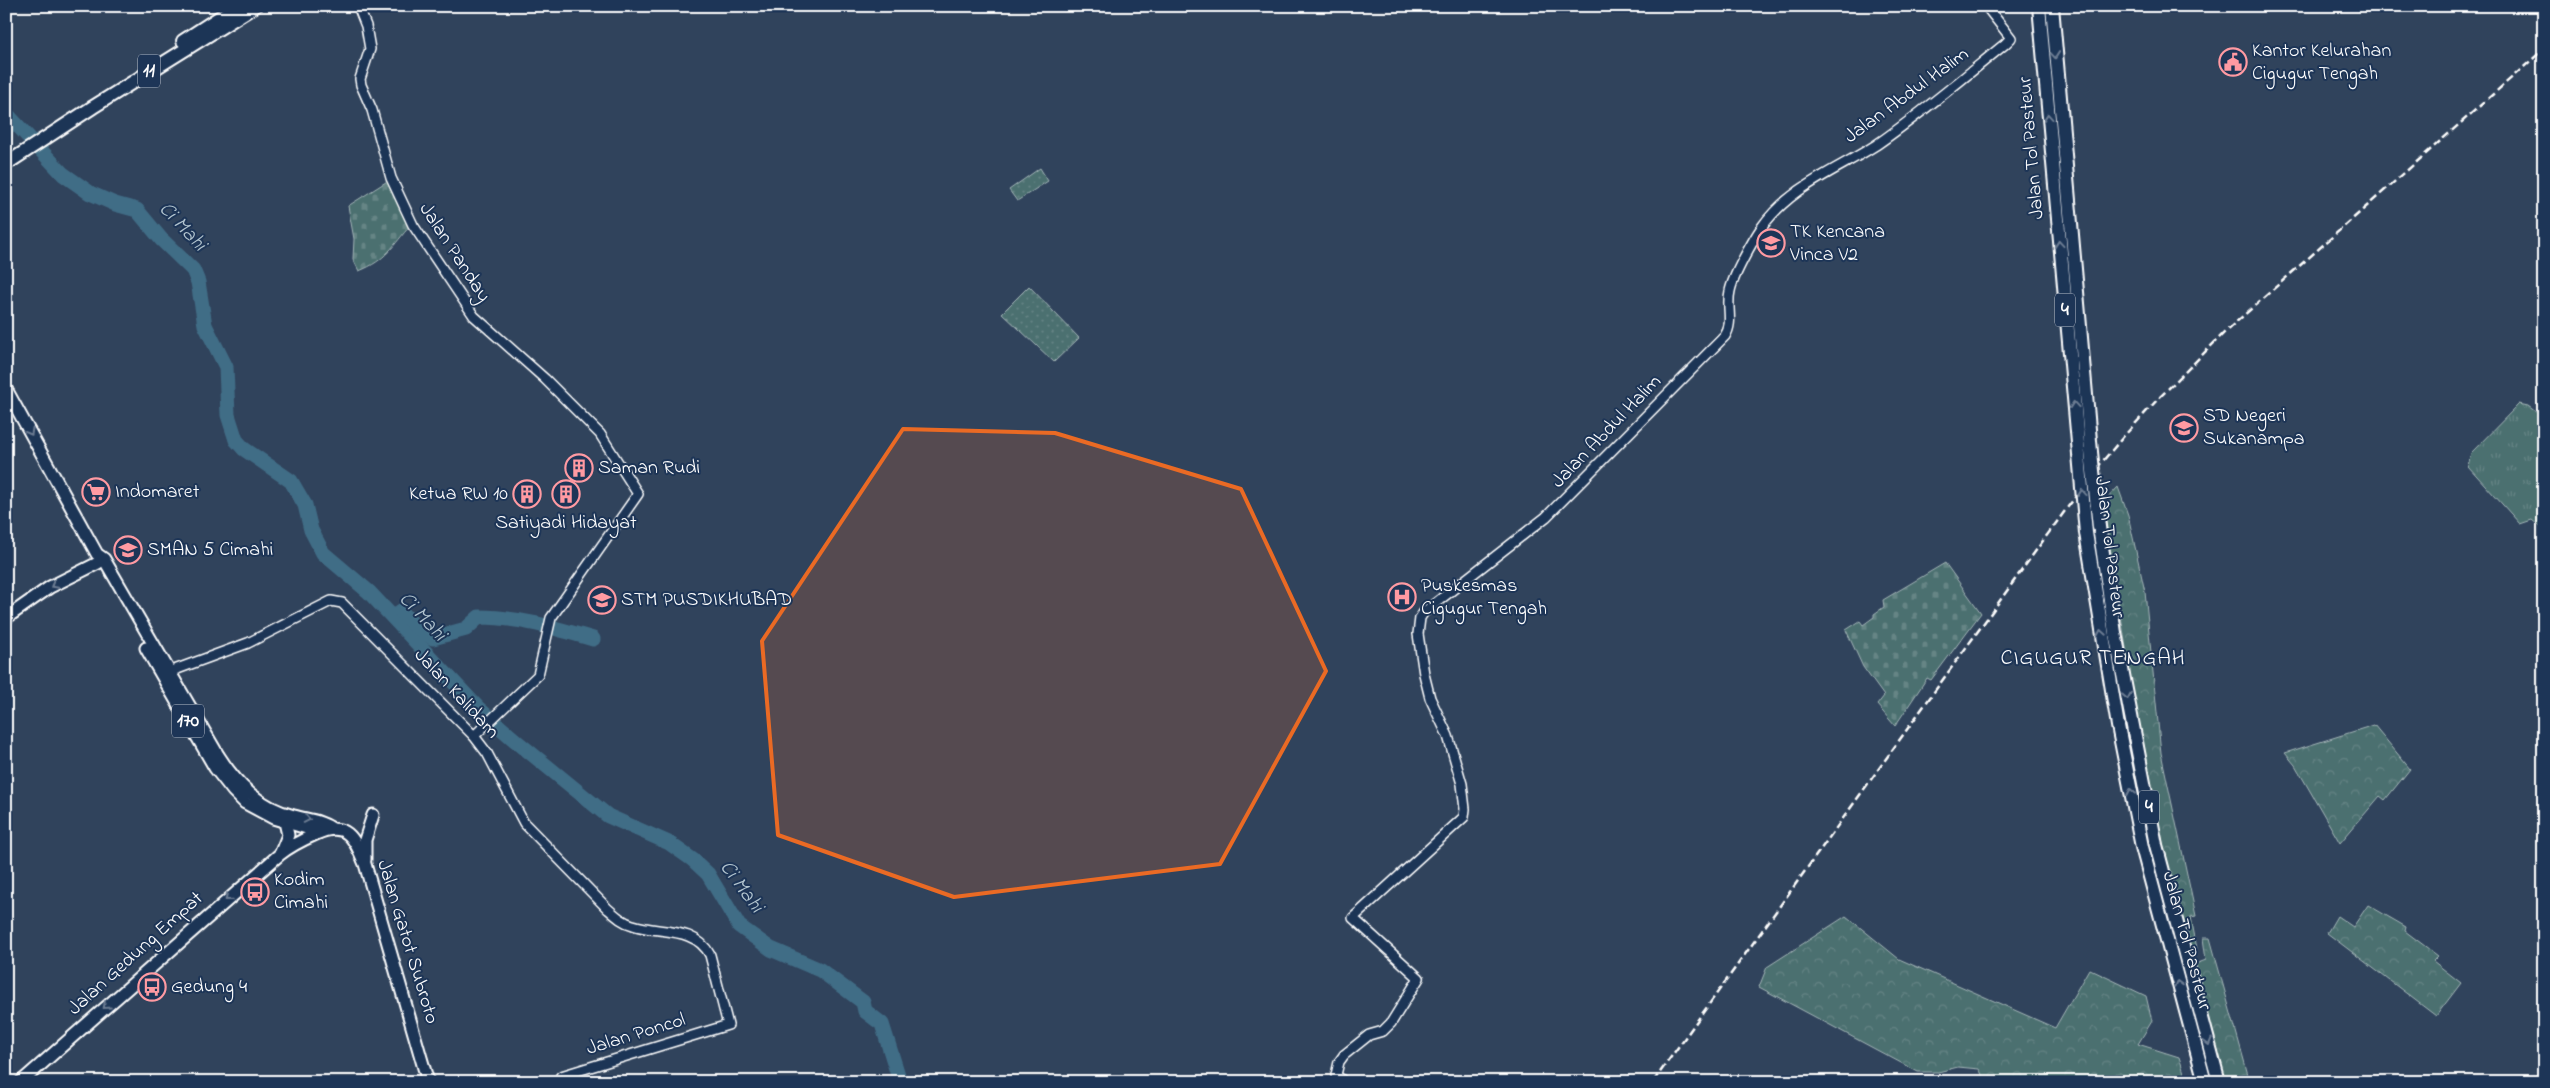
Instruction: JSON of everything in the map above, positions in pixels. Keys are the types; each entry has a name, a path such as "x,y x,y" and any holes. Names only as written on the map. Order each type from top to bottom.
{"highway":[{"name":"11","path":"6,164 34,141 237,6"},
{"name":"11","path":"6,155 34,141 255,6"},
{"name":"Jalan Tol Pasteur","path":"2039,6 2059,165 2085,453 2086,533 2094,590 2142,847 2205,1082"},
{"name":"Jalan Tol Pasteur","path":"2052,6 2059,165"},
{"name":"Jalan Tol Pasteur","path":"2085,453 2099,527 2115,633 2156,845 2219,1082"}],"main road":[{"name":"Jalan Gatot Subroto","path":"6,389 97,558 104,559 216,768 233,791 245,802 286,824 326,830 340,828 348,833 365,864 428,1082"},
{"path":"6,618 50,586 97,558"},
{"name":"Jalan Gatot Subroto","path":"193,722 237,782 264,804 281,812 321,822 326,830"},
{"path":"279,855 287,840 286,824 281,812"},
{"name":"170","path":"365,864 365,840 373,814"},
{"name":"Jalan Gedung Empat","path":"21,1082 279,855 295,844 326,830"}],"street":[{"name":"Jalan Panday","path":"358,6 366,26 370,50 360,79 361,85 372,110 391,178 413,225 474,316 545,379 600,434 638,494 550,622 538,675 474,736"},
{"name":"Jalan Abdul Halim","path":"1344,1082 1336,1076 1339,1062 1370,1034 1382,1031 1391,1022 1419,978 1352,918 1464,817 1466,809 1462,784 1448,736 1430,698 1424,674 1418,634 1420,618 1424,612 1546,517 1718,344 1728,331 1729,299 1732,285 1754,240 1777,211 1798,191 1869,149 1905,124 2011,38 1986,6"},
{"name":"Jalan Kalidam","path":"164,669 248,644 331,602 338,602 365,624 474,736 487,753 524,823 607,908 620,919 632,925 685,935 704,945 710,955 728,1025"},
{"name":"Jalan Poncol","path":"558,1082 561,1076 728,1025"}],"highlighted area":[{"path":"903,429 1055,433 1241,489 1326,671 1220,864 954,897 778,835 762,641"}],"green space":[{"path":"1040,168 1048,181 1017,201 1009,190"},
{"path":"389,180 411,225 383,257 359,271 353,259 354,239 348,206"},
{"path":"1029,286 1079,338 1054,362 1002,313"},
{"path":"2519,404 2528,406 2544,418 2544,530 2532,520 2520,524 2468,466 2471,453"},
{"path":"2118,487 2128,515 2145,592 2161,753 2196,916 2191,917 2197,949 2188,951 2144,761 2103,503"},
{"path":"1945,563 1981,613 1931,680 1927,678 1895,726 1877,705 1884,696 1863,667 1846,630 1860,621 1863,625 1884,607 1883,600"},
{"path":"2374,725 2410,769 2385,800 2380,796 2340,843 2295,765 2285,753"},
{"path":"2368,905 2406,927 2405,931 2438,956 2433,961 2461,983 2436,1016 2327,933 2337,916 2353,927"},
{"path":"1846,916 1899,959 2055,1028 2089,969 2146,996 2152,1021 2138,1044 2179,1057 2187,1082 1986,1082 1979,1069 1958,1067 1938,1072 1918,1072 1759,987 1767,967"},
{"path":"2203,938 2210,938 2250,1082 2226,1082 2193,965 2206,960"}],"waterway":[{"name":"Ci Mahi","path":"6,113 63,174 90,193 115,204 137,210 161,239 193,270 198,282 205,325 226,367 228,415 236,440 244,449 291,481 305,505 311,530 323,553 369,592 478,708 516,741 608,816 669,843 693,860 708,874 739,926 771,949 820,970 863,1002 865,1011 882,1024 898,1075 896,1082"},
{"path":"401,611 414,625 433,638 466,629 479,617 494,617 551,627 593,639"}],"railway":[{"path":"1653,1082 2045,538 2096,469 2124,436 2225,332 2544,49"}],"place":[{"name":"Kantor Kelurahan Cigugur Tengah","path":"2233,62"},
{"name":"TK Kencana Vinca V2","path":"1771,243"},
{"name":"SD Negeri Sukanampa","path":"2184,428"},
{"name":"Saman Rudi","path":"579,468"},
{"name":"Indomaret","path":"96,492"},
{"name":"Ketua RW 10","path":"527,494"},
{"name":"Satiyadi Hidayat","path":"566,494"},
{"name":"SMAN 5 Cimahi","path":"128,550"},
{"name":"Puskesmas Cigugur Tengah","path":"1402,597"},
{"name":"STM PUSDIKHUBAD","path":"602,600"},
{"name":"Kodim Cimahi","path":"255,892"},
{"name":"Gedung 4","path":"152,987"}],"district":[{"name":"CIGUGUR TENGAH","path":"2093,659"}]}
